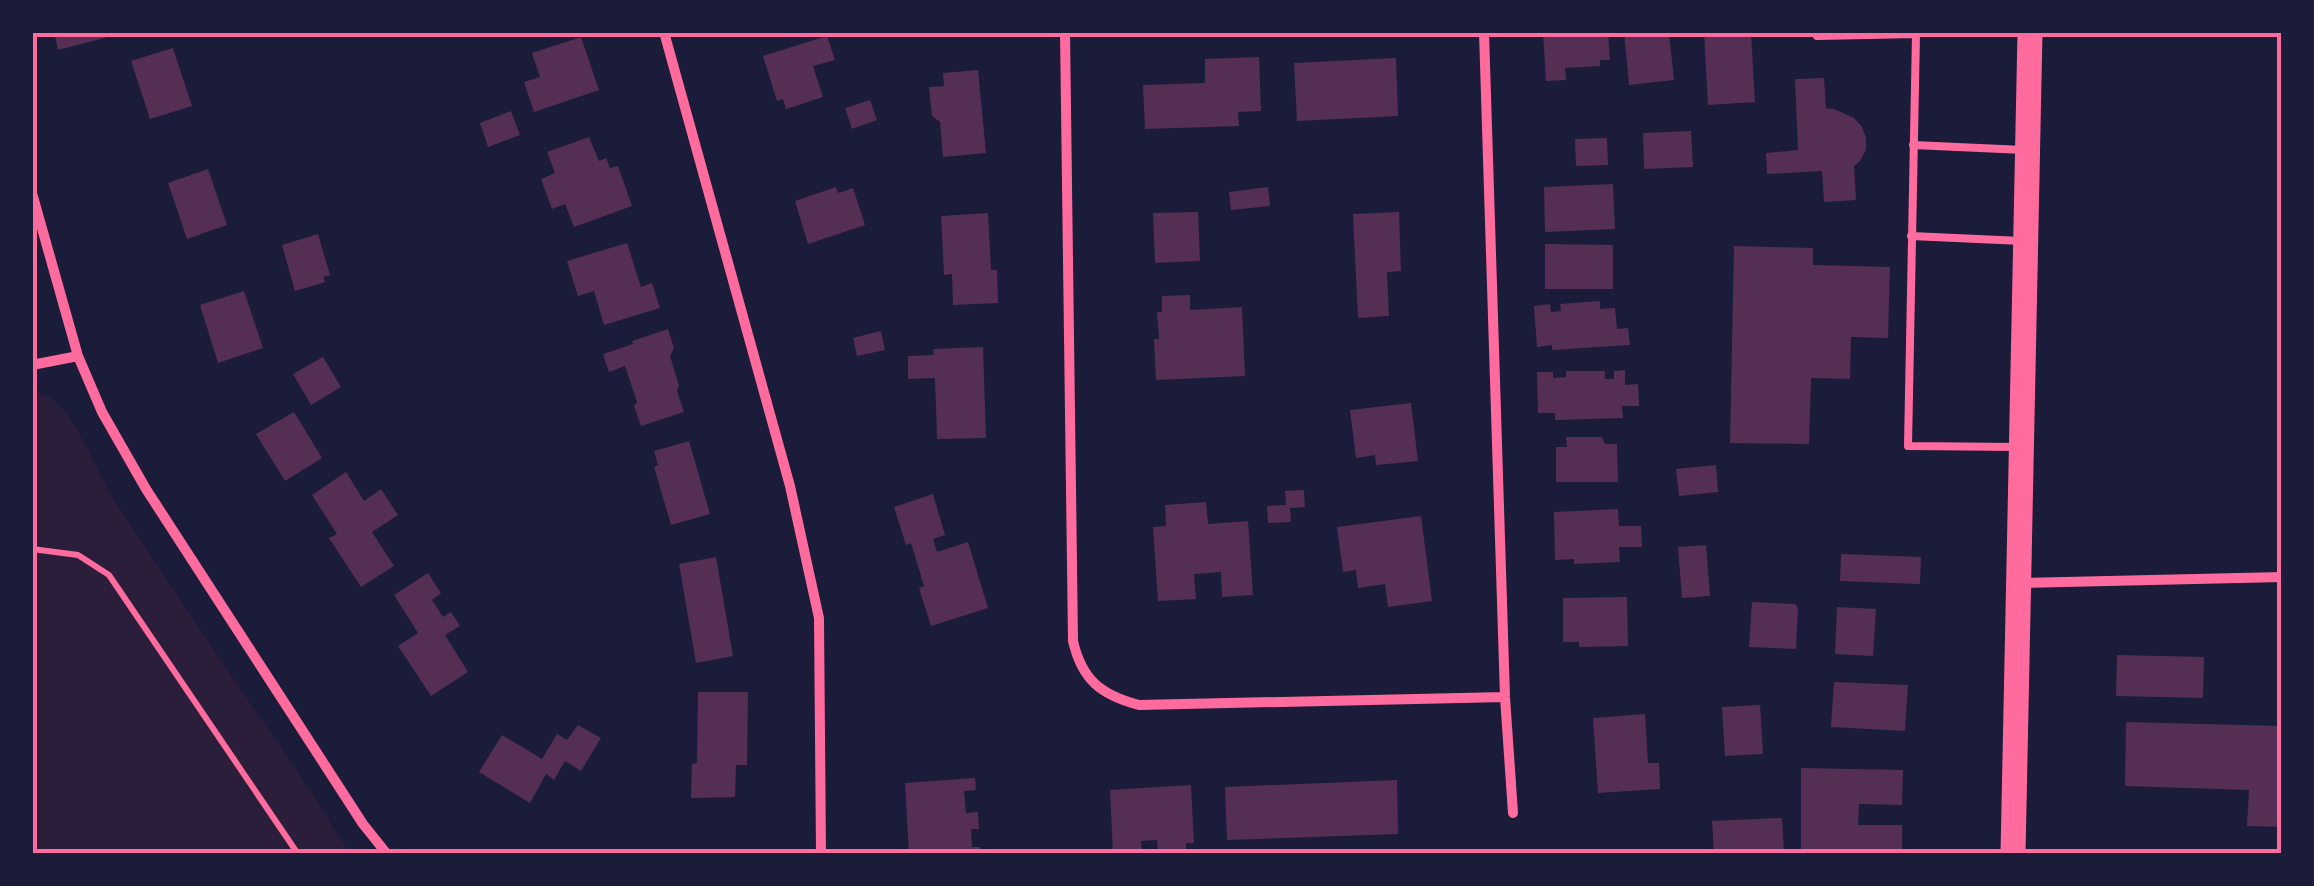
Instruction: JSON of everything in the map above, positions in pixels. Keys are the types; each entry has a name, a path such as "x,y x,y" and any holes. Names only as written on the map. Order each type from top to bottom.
{"main road":[{"path":"2013,854 2030,32"}],"street":[{"path":"664,32 790,486 819,618 821,854"},
{"path":"1065,32 1073,641 1084,672 1108,694 1139,705 1504,697"},
{"path":"1484,32 1504,697 1513,813"},
{"path":"32,193 78,356 102,412 146,490 362,824 387,854"},
{"path":"32,366 78,356"},
{"path":"2020,582 2282,577"}],"lane":[{"path":"1816,36 1916,34 1908,446 2023,448"},
{"path":"1913,145 2028,150"},
{"path":"1912,236 2026,242"}],"path":[{"path":"32,549 78,555 109,575 298,854"}],"shaded area":[{"path":"33,392 47,396 70,419 113,498 348,850 354,853 33,854"}],"building":[{"path":"107,32 108,37 58,50 55,36"},
{"path":"1543,32 1608,32 1610,60 1600,60 1600,66 1565,68 1566,80 1546,81"},
{"path":"1624,32 1669,32 1674,80 1629,85"},
{"path":"1704,32 1751,32 1755,102 1708,105"},
{"path":"827,36 835,60 813,66 823,97 786,109 783,99 777,101 763,56"},
{"path":"581,37 599,90 534,112 524,82 540,77 532,53"},
{"path":"173,48 192,106 150,119 131,61"},
{"path":"1259,57 1261,111 1238,112 1239,126 1145,129 1143,85 1205,83 1205,59"},
{"path":"1396,58 1398,116 1297,121 1294,63"},
{"path":"978,70 986,153 943,157 940,122 932,116 929,87 944,86 943,73"},
{"path":"1824,78 1826,108 1854,118 1866,138 1866,150 1854,166 1856,200 1824,202 1822,171 1767,174 1766,153 1798,150 1795,79"},
{"path":"870,100 877,120 852,129 845,108"},
{"path":"511,111 520,135 488,147 480,123"},
{"path":"1691,131 1693,167 1644,169 1643,133"},
{"path":"589,137 599,161 606,158 610,168 618,166 632,206 574,227 565,204 552,209 541,179 555,173 547,152"},
{"path":"1607,138 1608,165 1576,166 1575,139"},
{"path":"208,169 227,225 187,239 168,183"},
{"path":"1613,184 1615,229 1545,232 1544,187"},
{"path":"836,187 838,193 853,188 865,225 808,244 795,201"},
{"path":"1268,187 1270,206 1231,210 1229,192"},
{"path":"1198,212 1200,261 1155,263 1153,213"},
{"path":"1399,212 1401,271 1387,272 1389,316 1358,318 1353,214"},
{"path":"988,213 991,270 997,270 998,303 953,305 952,274 944,275 941,216"},
{"path":"318,234 330,275 323,277 325,282 295,291 282,245"},
{"path":"627,243 641,287 652,283 660,308 604,325 594,291 578,296 567,261"},
{"path":"1545,244 1613,245 1613,289 1545,289"},
{"path":"1734,246 1813,248 1813,265 1890,267 1888,338 1851,337 1850,379 1811,378 1809,444 1730,443"},
{"path":"244,291 263,348 218,363 200,305"},
{"path":"1190,295 1190,310 1242,307 1245,376 1156,380 1154,339 1159,339 1157,312 1162,312 1162,296"},
{"path":"1600,301 1600,309 1615,308 1617,329 1628,328 1630,345 1552,350 1552,345 1537,347 1534,306 1550,304 1551,312 1561,311 1560,304"},
{"path":"668,329 674,348 670,356 684,412 641,426 625,366 609,372 603,354"},
{"path":"881,331 885,350 857,356 853,338"},
{"path":"983,347 986,438 937,439 935,378 908,379 908,356 934,355 933,349"},
{"path":"323,357 341,387 311,405 293,374"},
{"path":"1625,370 1625,385 1638,384 1639,406 1622,406 1623,418 1555,420 1555,413 1538,413 1537,372 1553,372 1553,378 1566,377 1566,371 1605,371 1605,379 1614,379 1614,371"},
{"path":"1411,403 1418,461 1376,465 1375,455 1356,458 1350,410"},
{"path":"294,412 322,458 285,481 256,434"},
{"path":"1566,437 1602,437 1605,444 1617,444 1618,482 1556,482 1556,447 1567,447"},
{"path":"689,441 710,514 671,525 654,467 658,465 654,451"},
{"path":"1716,465 1718,492 1679,496 1676,469"},
{"path":"346,472 364,501 381,489 398,515 372,532 394,566 361,587 329,538 337,534 312,495"},
{"path":"1304,490 1305,507 1290,508 1291,522 1268,523 1267,506 1286,505 1285,491"},
{"path":"933,494 945,535 933,539 937,552 968,542 988,608 931,626 911,543 906,545 894,507"},
{"path":"1206,502 1208,524 1248,521 1253,595 1222,597 1221,572 1194,574 1196,599 1158,601 1153,527 1166,526 1165,505"},
{"path":"1618,509 1619,526 1641,526 1642,547 1619,547 1620,562 1574,564 1574,559 1555,560 1554,512"},
{"path":"1421,516 1432,601 1388,607 1385,584 1358,588 1356,570 1343,572 1337,527"},
{"path":"1706,545 1710,596 1682,598 1678,547"},
{"path":"1841,554 1921,557 1920,584 1840,581"},
{"path":"716,557 733,656 696,663 679,564"},
{"path":"428,573 441,593 432,600 443,617 451,612 460,626 445,635 468,672 431,696 398,646 418,633 394,595"},
{"path":"1627,597 1628,646 1579,647 1579,642 1563,642 1563,598"},
{"path":"1752,602 1795,604 1796,649 1749,647"},
{"path":"1837,607 1876,609 1873,656 1835,654"},
{"path":"2117,655 2204,657 2203,698 2116,696"},
{"path":"1834,682 1908,685 1905,731 1831,727"},
{"path":"698,692 748,692 747,765 736,765 735,797 691,798 692,764 697,763"},
{"path":"1760,705 1763,754 1725,756 1722,707"},
{"path":"1645,714 1648,763 1659,763 1660,789 1598,793 1593,718"},
{"path":"2126,722 2282,726 2282,827 2247,826 2249,790 2125,786"},
{"path":"578,725 601,738 581,771 565,761 554,780 546,774 530,803 479,772 502,735 542,759 557,734 567,740"},
{"path":"1801,768 1903,770 1902,805 1859,804 1858,825 1902,825 1902,854 1801,854"},
{"path":"975,778 976,790 964,791 966,813 978,812 979,829 971,829 972,847 980,847 980,854 909,854 905,783"},
{"path":"1397,780 1398,834 1227,840 1225,787"},
{"path":"1191,785 1194,843 1186,843 1186,854 1158,854 1157,840 1141,841 1142,854 1113,854 1110,790"},
{"path":"1782,818 1784,854 1714,854 1712,821"}]}
